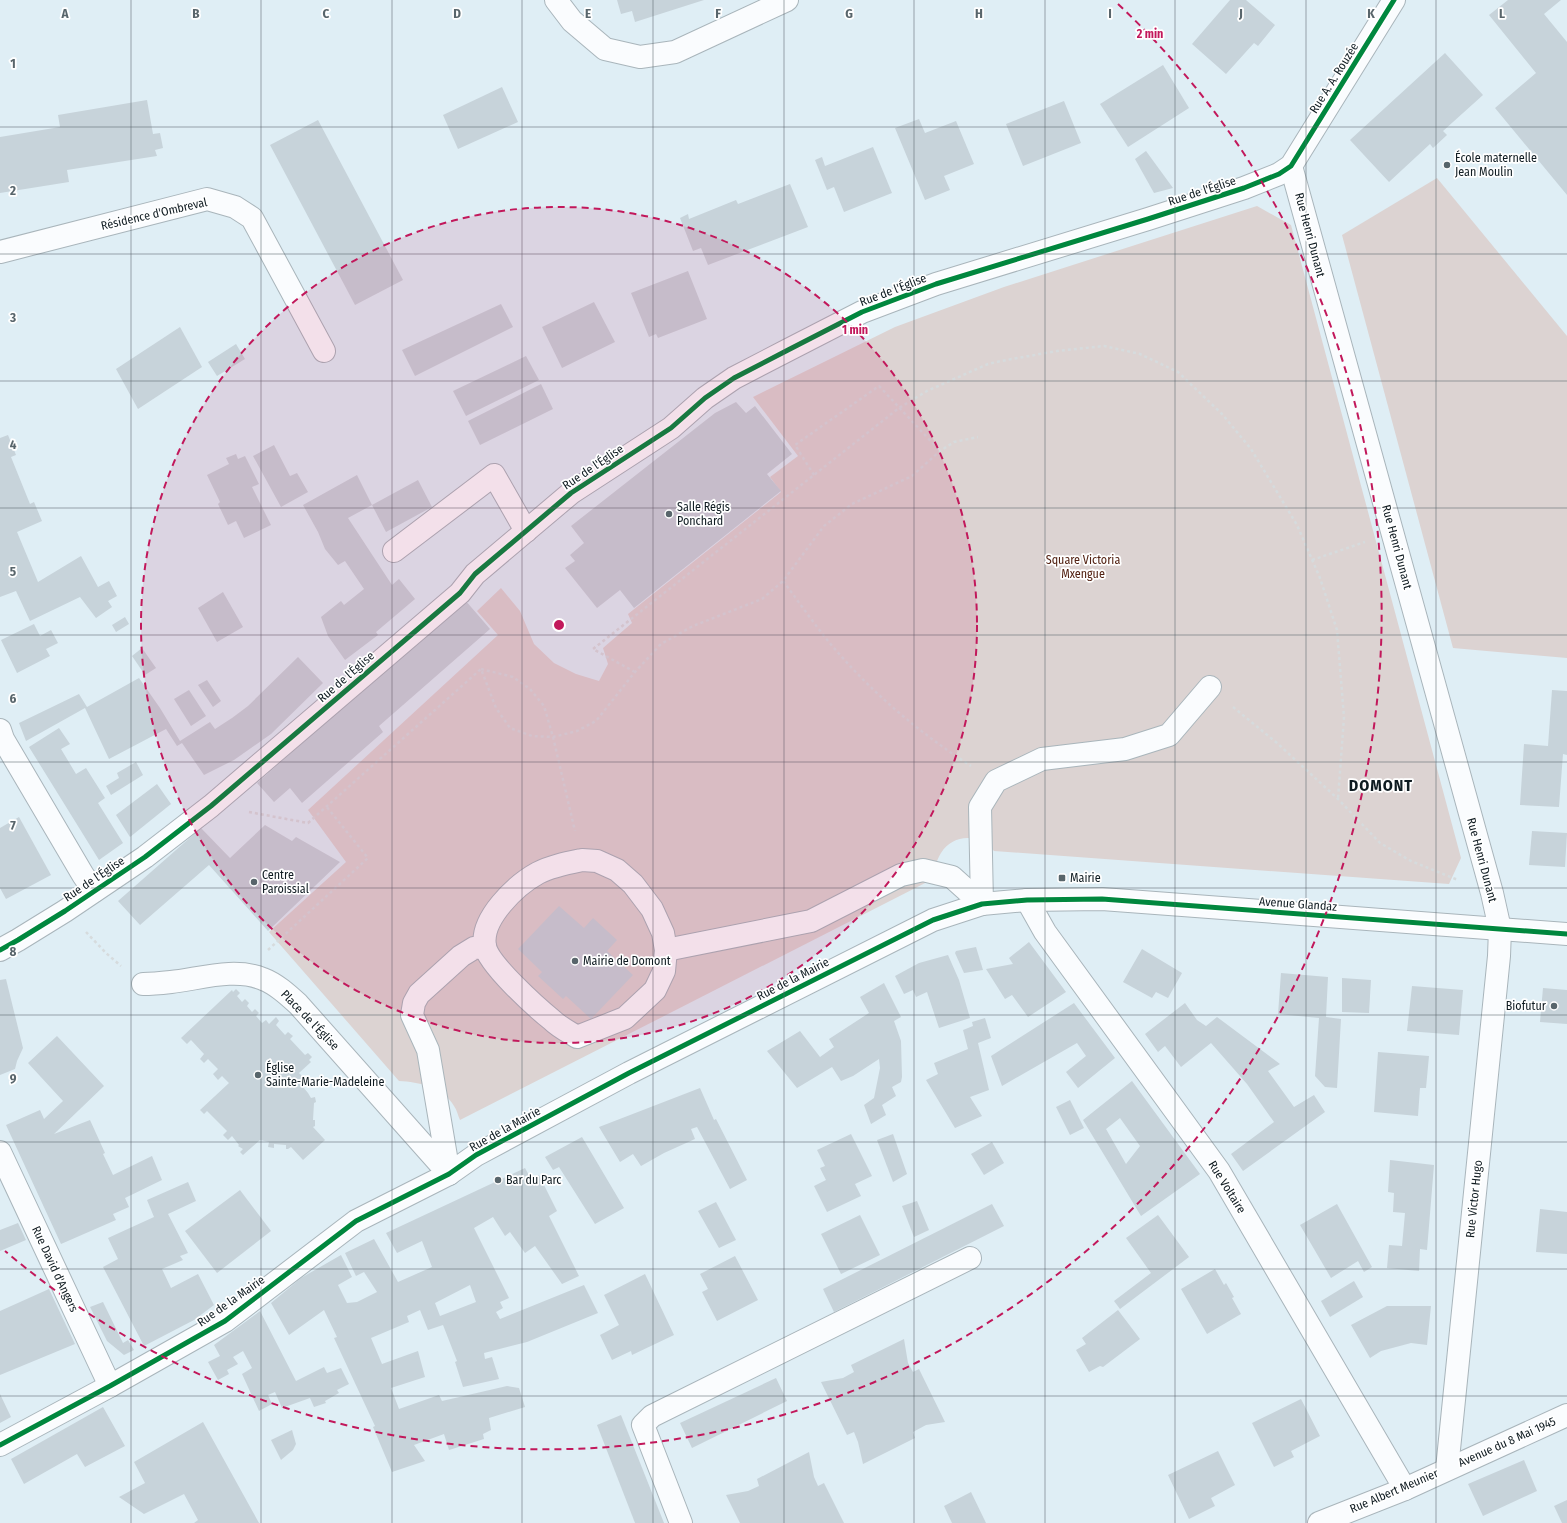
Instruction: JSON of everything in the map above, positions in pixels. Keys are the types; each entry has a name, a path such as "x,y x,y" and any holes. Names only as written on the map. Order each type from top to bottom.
{"street":[{"path":"556,0 572,21 605,49 640,57 675,52 787,0"},
{"name":"Rue A. A. Rouzée","path":"1291,166 1394,0"},
{"name":"Rue de l'Église","path":"0,950 18,940 145,857 211,806 460,592 474,574 571,493 671,428 705,398 734,378 862,312 936,284 1244,188 1279,174 1291,166"},
{"name":"Rue Henri Dunant","path":"1291,166 1492,893 1500,929"},
{"name":"Résidence d'Ombreval","path":"0,252 207,199 235,206 252,218 324,351"},
{"path":"394,551 494,475 526,531"},
{"path":"982,904 980,807 996,781 1042,759 1125,749 1170,735 1210,687"},
{"path":"0,730 3,739 83,875 94,891"},
{"path":"582,860 597,861 617,870 633,884 652,909 663,933 666,950 664,971 655,990 625,1018 577,1037 553,1021 522,993 492,961 485,946 486,928 497,909 511,894 538,874 559,865 582,860"},
{"path":"666,950 811,921 901,876 923,870 952,877 982,904"},
{"name":"Avenue Glandaz","path":"1027,900 1102,899 1567,934"},
{"name":"Rue de la Mairie","path":"0,1445 110,1386 225,1321 356,1221 449,1174 476,1155 629,1073 933,920 982,904 1027,900"},
{"name":"Rue Voltaire","path":"1027,900 1045,932 1219,1171 1405,1489"},
{"name":"Rue Victor Hugo","path":"1447,1469 1499,956 1500,929"},
{"path":"449,1174 428,1050 412,1015 414,1003 419,994 461,956 474,948 485,946"},
{"name":"Place de l'Église","path":"143,984 241,974 262,978 278,987 298,1004 449,1174"},
{"name":"Rue David d'Angers","path":"0,1152 110,1386"},
{"path":"681,1523 644,1425 652,1416 970,1258"},
{"name":"Avenue du 8 Mai 1945","path":"1447,1469 1567,1415"},
{"name":"Rue Albert Meunier","path":"1319,1523 1405,1489 1447,1469"}],"path":[{"path":"635,672 593,649 899,408 927,391 956,377 1001,361 1057,351 1104,346 1140,354 1178,372 1222,414 1251,449 1297,525 1320,578 1337,630 1344,717 1338,799"},
{"path":"814,475 795,445 879,386 940,451"},
{"path":"481,669 496,708 510,728 532,736 553,737 577,731 596,721 635,672 661,644 693,626 762,599 783,581 824,526 852,504 912,476 940,451 954,442 978,437"},
{"path":"1312,560 1392,532"},
{"path":"783,581 840,656 891,708 935,743 996,781"},
{"path":"211,806 308,823 481,669"},
{"path":"481,669 513,677 530,689 544,706 553,737 582,860"},
{"path":"1210,687 1277,743 1338,799 1380,843 1411,861 1492,893"},
{"path":"241,974 368,858 326,806"},
{"path":"86,931 106,953"}],"green space":[{"path":"1437,178 1567,336 1567,658 1453,648 1342,235"},
{"name":"Square Victoria Mxengue","path":"1257,206 1291,225 1461,858 1449,884 994,851 981,841 967,838 960,839 946,846 941,853 933,879 460,1120 455,1108 444,1094 422,1084 399,1081 269,932 346,862 308,810 498,635 477,611 501,588 520,611 534,644 554,663 576,674 599,681 608,664 603,648 632,623 628,614 781,492 770,477 798,456 753,397 895,327 1004,287"}],"building":[{"path":"617,0 704,0 635,22 632,11 621,14"},
{"path":"1230,0 1246,0 1275,25 1258,46 1254,43 1226,74 1192,44"},
{"path":"1508,0 1561,0 1544,14 1567,42 1567,195 1495,108 1536,73 1489,15"},
{"path":"1445,53 1483,95 1443,131 1447,135 1433,148 1430,144 1389,182 1350,140"},
{"path":"1163,65 1189,108 1128,147 1100,104"},
{"path":"502,87 518,122 458,149 443,115"},
{"path":"147,100 153,134 160,133 163,148 155,150 157,156 67,170 69,182 0,193 0,137 60,127 58,115"},
{"path":"1064,101 1081,143 1023,166 1006,124"},
{"path":"919,119 925,133 956,121 974,164 944,176 950,190 925,200 895,128"},
{"path":"318,120 403,280 355,305 270,145"},
{"path":"873,147 892,193 844,212 834,187 827,190 815,160 822,157 825,166"},
{"path":"1146,151 1173,188 1154,193 1135,159"},
{"path":"790,184 808,227 708,265 701,248 693,251 680,218 688,214 689,219 736,200 738,204"},
{"path":"688,271 707,319 658,338 656,334 649,337 631,293"},
{"path":"594,302 615,342 562,368 542,327"},
{"path":"501,304 513,327 415,376 402,350"},
{"path":"180,327 202,367 138,409 116,369"},
{"path":"236,344 245,359 217,376 208,362"},
{"path":"526,356 539,380 466,416 453,391"},
{"path":"541,384 553,409 480,445 468,421"},
{"name":"Salle Régis Ponchard","path":"736,402 746,413 755,406 792,454 767,474 781,491 634,608 620,590 597,608 565,568 575,561 570,555 584,543 571,526 715,413"},
{"path":"8,435 16,455 11,457 30,504 34,502 42,521 17,532 38,582 81,556 98,587 109,581 117,596 108,601 112,607 96,618 80,597 30,621 16,591 0,597 0,438"},
{"path":"274,445 290,476 297,473 308,492 281,507 253,456"},
{"path":"236,454 238,459 245,456 259,484 252,487 271,525 244,538 236,521 228,525 218,504 220,502 207,475 229,464 226,458"},
{"path":"357,475 372,505 348,518 392,585 399,579 415,599 376,632 378,635 345,660 328,636 321,617 341,601 344,605 364,589 345,561 338,565 325,549 318,532 303,505"},
{"path":"418,480 432,507 386,532 372,505"},
{"path":"223,592 243,627 217,642 198,608"},
{"path":"465,600 490,629 379,726 383,732 302,803 290,788 274,802 257,783"},
{"path":"125,617 129,624 116,632 112,625"},
{"path":"34,624 40,636 51,630 58,643 46,649 50,656 17,673 1,640"},
{"path":"142,648 156,668 145,675 132,656"},
{"path":"298,657 323,683 271,734 234,760 204,775 182,743 177,746 166,729 109,759 85,708 26,741 19,723 79,694 87,707 139,678 160,708 180,741 210,722 215,729 232,718 248,706"},
{"path":"207,680 221,701 213,707 198,685"},
{"path":"189,690 206,716 191,726 174,699"},
{"path":"1552,690 1567,691 1567,755 1563,754 1559,807 1520,805 1524,744 1548,746"},
{"path":"59,728 70,744 61,749 76,774 86,768 105,798 98,803 123,843 99,860 29,747"},
{"path":"136,762 143,775 111,795 106,786 119,778 117,773"},
{"path":"157,784 171,804 130,837 116,815"},
{"path":"19,817 51,875 6,899 0,888 0,828"},
{"name":"Centre Paroissial","path":"265,825 292,841 296,837 340,862 268,931 209,865 140,925 118,901 201,828 230,858"},
{"path":"1532,831 1567,833 1565,867 1529,865"},
{"name":"Mairie de Domont","path":"559,906 584,928 593,918 617,940 607,951 633,975 591,1019 566,996 563,999 538,976 542,972 518,949"},
{"path":"1029,942 1066,992 1028,1017 1012,995 1005,999 986,969 1013,964 1009,958"},
{"path":"976,947 983,970 964,973 955,953 956,951"},
{"path":"1142,949 1182,973 1168,998 1156,992 1152,998 1123,982"},
{"path":"948,955 959,980 970,1018 939,1028 927,992 916,997 913,990 904,994 895,976 919,963"},
{"path":"1281,973 1328,977 1326,1017 1341,1019 1337,1088 1325,1087 1315,1076 1319,1018 1278,1014"},
{"path":"1342,978 1371,980 1369,1013 1342,1012"},
{"path":"6,979 23,1048 15,1069 0,1075 0,980"},
{"path":"884,983 901,1017 894,1021 901,1041 902,1077 901,1082 892,1087 896,1096 882,1105 886,1115 871,1124 864,1105 874,1098 880,1068 879,1059 853,1076 841,1081 832,1067 797,1088 767,1051 800,1031 820,1057 834,1047 829,1039 869,1013 860,997"},
{"path":"1412,986 1463,990 1459,1035 1407,1031"},
{"name":"Biofutur","path":"1543,988 1567,990 1567,1024 1540,1022"},
{"name":"Église Sainte-Marie-Madeleine","path":"236,989 240,993 237,996 242,1002 245,999 249,1003 247,1006 252,1012 255,1009 259,1013 256,1016 262,1023 266,1020 269,1024 276,1017 279,1021 276,1025 285,1035 288,1032 293,1036 290,1039 305,1055 308,1053 312,1057 309,1060 311,1062 299,1073 303,1077 299,1082 311,1098 315,1097 316,1102 314,1103 313,1120 315,1120 315,1126 313,1127 325,1140 303,1160 291,1147 286,1149 286,1145 274,1144 274,1148 268,1147 269,1142 260,1140 243,1155 240,1152 243,1149 238,1146 239,1145 232,1136 228,1140 223,1135 227,1131 207,1111 204,1114 200,1110 229,1083 222,1076 218,1080 213,1074 218,1069 208,1059 204,1063 200,1059 204,1054 191,1040 187,1044 181,1038 232,990 233,992"},
{"path":"1074,1003 1115,1058 1078,1088 1066,1072 1086,1056 1077,1043 1002,1086 991,1056"},
{"path":"1185,1003 1197,1020 1206,1026 1217,1017 1280,1064 1268,1071 1294,1107 1314,1095 1325,1112 1243,1171 1231,1154 1274,1122 1247,1084 1211,1043 1181,1067 1165,1046 1158,1052 1145,1034"},
{"path":"985,1018 991,1038 978,1043 989,1090 970,1097 982,1116 955,1128 926,1080 938,1074 934,1063 968,1049 963,1030 973,1026 972,1022"},
{"path":"57,1036 104,1086 54,1134 90,1120 113,1175 152,1156 162,1180 125,1198 129,1207 113,1214 116,1220 61,1244 6,1125 40,1110 44,1119 63,1101 28,1063"},
{"path":"1378,1052 1429,1056 1426,1088 1420,1088 1418,1116 1374,1112"},
{"path":"1132,1081 1200,1174 1141,1216 1083,1120","holes":["1120,1118 1140,1146 1126,1164 1106,1129"]},
{"path":"700,1088 714,1120 716,1119 747,1180 730,1189 697,1127 691,1129 695,1139 664,1153 641,1166 633,1154 620,1162 599,1127"},
{"path":"1070,1100 1084,1128 1070,1135 1056,1107"},
{"path":"851,1134 872,1176 855,1184 861,1196 827,1212 814,1186 826,1180 820,1168 825,1166 817,1150"},
{"path":"893,1134 907,1174 893,1182 877,1140"},
{"path":"582,1137 624,1208 595,1224 559,1167 553,1170 545,1157"},
{"path":"992,1142 1004,1163 984,1175 971,1154"},
{"path":"1390,1160 1434,1165 1427,1250 1420,1249 1419,1271 1387,1268 1389,1245 1402,1246 1405,1213 1393,1212 1394,1193 1388,1192"},
{"path":"525,1168 531,1179 539,1175 557,1211 549,1216 579,1276 562,1284 535,1246 525,1253 510,1232 505,1236 493,1217 474,1228 509,1298 500,1302 503,1308 496,1312 500,1319 584,1285 598,1313 527,1342 484,1353 485,1359 492,1357 499,1379 463,1387 455,1362 457,1361 443,1325 428,1330 420,1310 407,1316 409,1322 371,1338 382,1364 418,1351 425,1377 391,1388 399,1409 439,1395 442,1401 507,1386 519,1388 525,1407 489,1418 491,1430 483,1434 484,1439 449,1450 444,1434 414,1445 425,1461 392,1472 373,1427 375,1426 334,1338 337,1337 324,1310 289,1335 271,1303 301,1278 341,1255 352,1277 338,1285 347,1303 357,1302 377,1292 364,1272 356,1276 345,1253 374,1239 398,1282 432,1267 422,1241 397,1253 386,1233","holes":["470,1285 476,1302 440,1316 435,1303"]},
{"path":"188,1182 196,1201 168,1214 188,1253 180,1256 183,1260 162,1269 171,1288 198,1274 214,1305 194,1320 144,1346 103,1267 118,1259 108,1238 154,1217 147,1200"},
{"path":"240,1190 271,1231 217,1273 185,1231"},
{"path":"917,1201 929,1230 914,1237 902,1206"},
{"path":"716,1202 736,1240 719,1248 698,1211"},
{"path":"992,1204 1004,1226 834,1312 823,1289"},
{"path":"1337,1204 1372,1267 1364,1272 1358,1261 1331,1278 1300,1225"},
{"path":"1540,1209 1567,1212 1567,1254 1536,1252"},
{"path":"860,1215 880,1255 841,1274 821,1234"},
{"path":"1158,1215 1189,1257 1120,1309 1114,1301 1151,1273 1126,1238"},
{"path":"18,1223 26,1240 0,1251 0,1230"},
{"path":"735,1256 758,1300 717,1321 702,1292 708,1289 700,1274"},
{"path":"1215,1269 1224,1285 1226,1283 1241,1314 1207,1334 1181,1289"},
{"path":"645,1274 674,1335 632,1355 631,1351 612,1360 600,1335 619,1325 604,1295"},
{"path":"1354,1281 1363,1297 1330,1317 1321,1301"},
{"path":"49,1289 75,1344 0,1375 0,1311"},
{"path":"103,1302 123,1343 128,1340 134,1350 124,1355 107,1341 90,1307"},
{"path":"1387,1306 1431,1306 1427,1345 1411,1343 1381,1351 1370,1358 1351,1325"},
{"path":"1118,1310 1140,1339 1103,1367 1100,1366 1089,1372 1076,1350 1086,1344 1082,1338"},
{"path":"260,1311 296,1381 324,1367 327,1373 341,1368 349,1384 337,1390 339,1393 325,1401 326,1403 314,1407 310,1398 282,1408 275,1392 268,1395 272,1404 259,1411 242,1374 252,1368 243,1351 233,1357 238,1364 227,1370 229,1374 218,1380 208,1362 220,1356 214,1345"},
{"path":"904,1339 908,1363 913,1372 919,1369 945,1422 926,1425 913,1432 915,1438 863,1464 854,1432 847,1435 821,1382 843,1378 854,1372 851,1365"},
{"path":"776,1378 787,1401 692,1448 680,1423"},
{"path":"0,1394 11,1417 0,1423"},
{"path":"1301,1399 1320,1436 1291,1451 1294,1457 1274,1467 1252,1423"},
{"path":"103,1407 125,1446 85,1467 77,1454 24,1484 11,1459"},
{"path":"621,1415 664,1523 635,1523 597,1425"},
{"path":"203,1422 259,1523 194,1523 198,1520 184,1494 144,1514 119,1497 145,1483 134,1462"},
{"path":"292,1430 296,1444 293,1450 281,1460 271,1440"},
{"path":"1218,1451 1235,1485 1211,1498 1215,1506 1189,1519 1168,1475"},
{"path":"809,1452 814,1477 818,1486 824,1483 844,1523 740,1523 726,1495 748,1491 759,1486 757,1479"},
{"path":"1524,1460 1537,1491 1483,1516 1468,1484"},
{"path":"971,1492 986,1523 952,1523 944,1506"},
{"path":"1567,1500 1567,1523 1562,1523 1554,1506"}],"cycle path":[{"path":"0,950 65,911 145,857 211,806 460,593 475,574 571,493 671,428 705,398 734,378 862,312 936,284 1244,188 1279,174 1291,166 1394,0"},
{"path":"0,1445 110,1386 225,1321 356,1221 449,1174 476,1155 629,1073 933,920 982,904 1027,900 1102,899 1567,934"}],"place":[{"name":"École maternelle Jean Moulin","path":"1447,165"},
{"name":"Salle Régis Ponchard","path":"669,514"},
{"name":"Mairie","path":"1062,878"},
{"name":"Centre Paroissial","path":"254,882"},
{"name":"Mairie de Domont","path":"575,961"},
{"name":"Biofutur","path":"1554,1006"},
{"name":"Église Sainte-Marie-Madeleine","path":"258,1075"},
{"name":"Bar du Parc","path":"498,1180"}],"district":[{"name":"DOMONT","path":"1381,785"}]}
